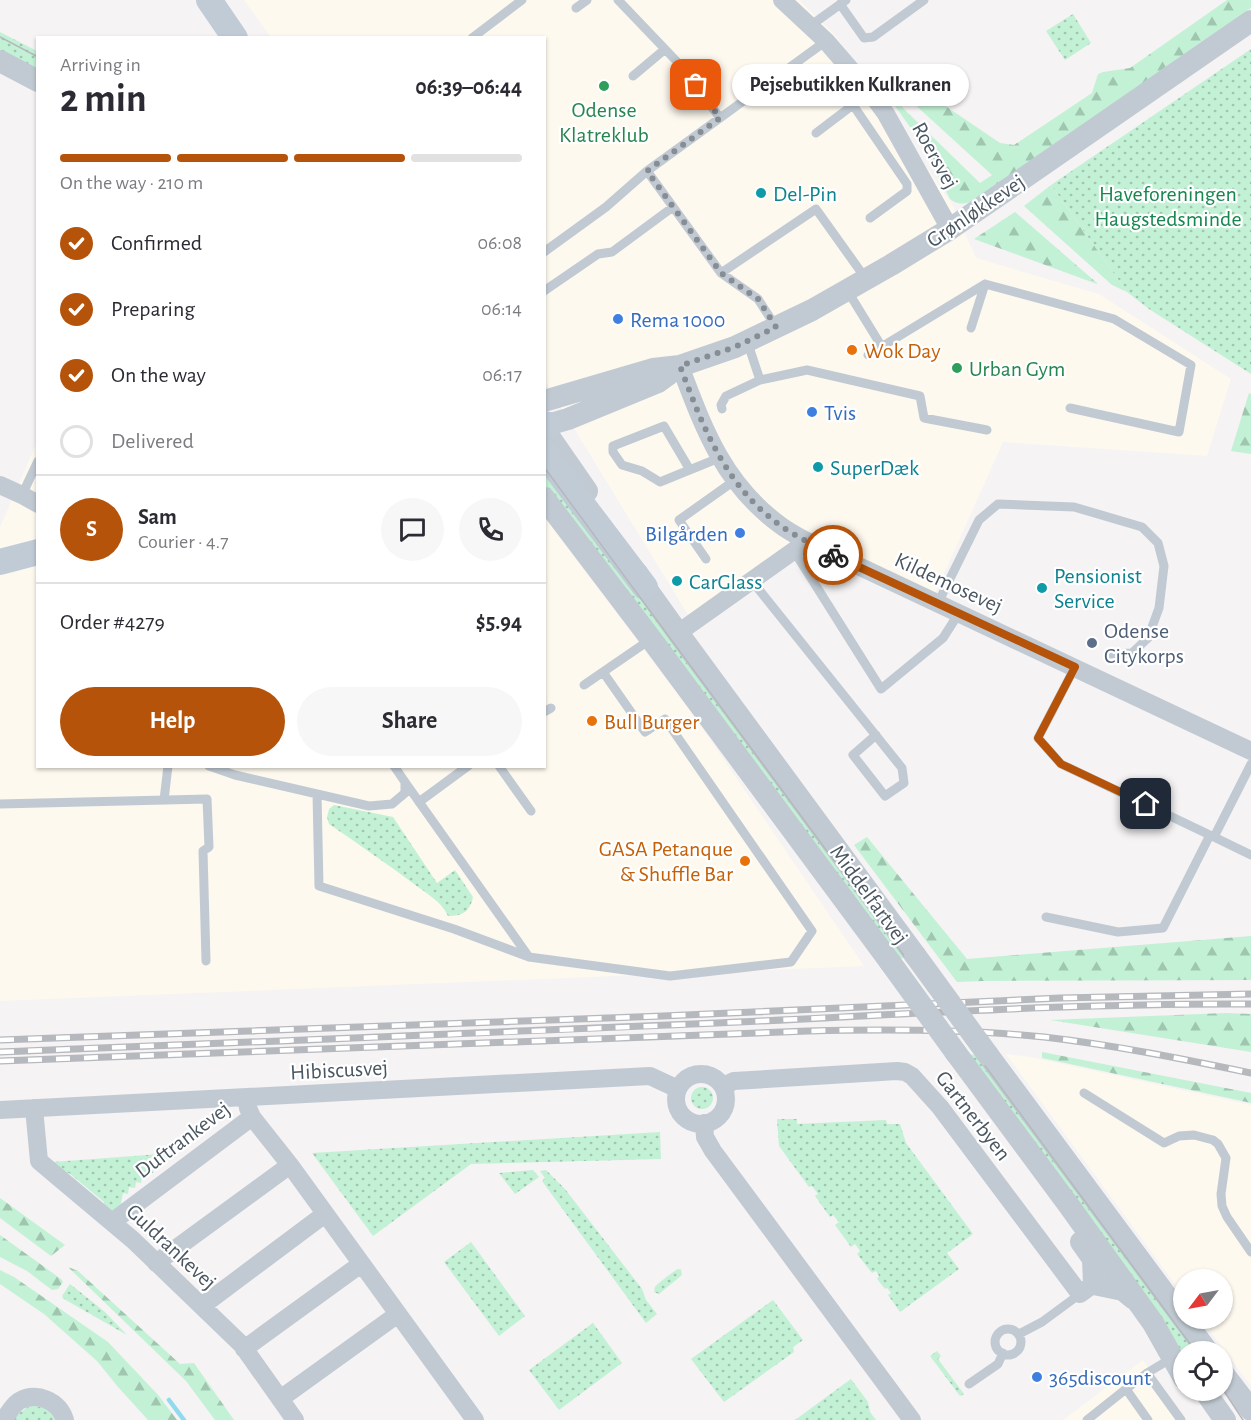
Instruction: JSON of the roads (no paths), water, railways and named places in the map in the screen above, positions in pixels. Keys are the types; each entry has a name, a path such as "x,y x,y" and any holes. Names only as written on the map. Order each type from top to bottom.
{"main road":[{"path":"209,0 234,36"},
{"path":"546,456 645,587"},
{"path":"0,550 36,541"},
{"path":"0,562 36,553"}],"street":[{"name":"Roersvej","path":"782,0 826,41 870,92 886,114 950,229"},
{"name":"Grønløkkevej","path":"546,420 568,419 658,382 680,366 735,347 857,285 950,229 1251,21"},
{"path":"2,62 36,80"},
{"name":"Kildemosevej","path":"680,366 700,420 719,458 734,481 799,545 833,554 1251,751"},
{"name":"Middelfartvej","path":"546,422 645,587 1200,1341"},
{"path":"0,486 36,503"},
{"name":"Middelfartvej","path":"546,501 890,962 1173,1353"},
{"path":"678,633 799,545"},
{"name":"Gartnerbyen","path":"723,1086 734,1082 905,1072 912,1076 940,1107 1087,1289"},
{"path":"702,1073 710,1075 723,1086 726,1103 717,1118 704,1123 693,1122 685,1118 680,1111 676,1102 678,1089 685,1079 702,1073"},
{"name":"Hibiscusvej","path":"0,1110 650,1076 678,1089"},
{"name":"Duftrankevej","path":"246,1098 252,1117 290,1165 475,1420"},
{"name":"Guldrankevej","path":"34,1108 39,1161 112,1222 202,1306 244,1349 295,1420"},
{"name":"Duftrankevej","path":"112,1222 252,1117"},
{"path":"704,1123 705,1137 712,1151 912,1420"},
{"path":"1026,1147 1062,1213 1093,1259 1087,1289 1123,1290 1138,1303"},
{"path":"156,1263 290,1165"},
{"path":"202,1306 325,1214"},
{"path":"244,1349 361,1264"},
{"path":"280,1400 398,1314"},
{"path":"1233,1386 1251,1410"},
{"path":"4,1411 19,1401 31,1397 43,1398 54,1403 63,1413 65,1420"},
{"path":"1198,1401 1211,1420"},
{"path":"1212,1401 1225,1420"}],"lane":[{"path":"475,36 522,0"},
{"path":"576,8 587,0"},
{"path":"618,0 684,69 720,118"},
{"path":"810,26 843,2 864,38 873,37 924,0"},
{"path":"546,251 606,207 647,171 826,41"},
{"path":"633,76 664,50"},
{"path":"816,133 870,92"},
{"path":"853,105 907,184 907,191 870,218"},
{"path":"647,171 721,273 758,299 776,327"},
{"path":"546,290 598,254 612,252 673,207"},
{"path":"721,273 816,209 857,285 882,347"},
{"path":"971,328 985,284"},
{"path":"868,355 985,284 1114,319 1191,366 1179,432 1070,408"},
{"path":"747,341 760,380"},
{"path":"722,409 721,405 726,396 760,380 807,370 920,396 924,418 987,430"},
{"path":"690,470 664,426 613,446 613,452 622,465 642,471 660,482 690,470 719,458"},
{"path":"21,495 36,465"},
{"path":"706,559 679,520 734,481"},
{"path":"938,603 979,520 998,504 1074,507 1142,527 1158,543 1164,566 1159,608 1148,638 1132,653 1109,654"},
{"path":"799,545 881,689 943,638 959,613"},
{"path":"752,581 903,768 904,783 885,796 853,755 876,735"},
{"path":"584,685 651,639"},
{"path":"1075,667 1038,738 1061,764 1251,855"},
{"path":"317,794 319,886 454,929 529,957 670,976 791,962 812,931 665,719 645,732 603,672"},
{"path":"1046,917 1118,932 1163,928 1251,764"},
{"path":"164,800 168,768"},
{"path":"216,768 369,806 392,804 405,794 405,782"},
{"path":"395,768 529,957"},
{"path":"419,802 465,768"},
{"path":"500,768 531,811"},
{"path":"0,804 207,799 209,847 202,851 206,961"},
{"path":"1084,1093 1164,1143 1179,1136 1194,1135 1213,1140 1218,1144 1226,1158 1221,1194 1222,1206 1251,1252"},
{"path":"1018,1334 1042,1322 1087,1289"},
{"path":"1012,1329 1018,1334 1021,1342 1017,1350 1010,1354 1003,1353 996,1347 995,1338 1000,1331 1012,1329"},
{"path":"969,1384 998,1365 1003,1353"},
{"path":"1087,1420 1148,1373 1173,1362"},
{"path":"1148,1373 1181,1420"},
{"path":"1126,1389 1148,1420"}],"waterway":[{"path":"169,1400 184,1420"}],"tram line":[{"path":"0,37 36,56"},
{"path":"546,470 1188,1341"},
{"path":"1231,1401 1243,1420"}],"railway":[{"path":"0,1040 663,1016 1060,998 1251,994"},
{"path":"0,1052 627,1027 1051,1007 1251,1004"},
{"path":"0,1061 808,1031 897,1030 985,1032 1070,1040 1251,1073"}],"place":[{"name":"Pejsebutikken Kulkranen","path":"696,85"},
{"name":"Odense Klatreklub","path":"604,86"},
{"name":"Del-Pin","path":"761,193"},
{"name":"Rema 1000","path":"618,319"},
{"name":"Wok Day","path":"852,350"},
{"name":"Urban Gym","path":"957,368"},
{"name":"Tvis","path":"812,412"},
{"name":"SuperDæk","path":"818,467"},
{"name":"Bilgården","path":"740,533"},
{"name":"CarGlass","path":"677,581"},
{"name":"Pensionist Service","path":"1042,588"},
{"name":"Odense Citykorps","path":"1092,643"},
{"name":"Bull Burger","path":"592,721"},
{"name":"GASA Petanque & Shuffle Bar","path":"745,861"},
{"name":"365discount","path":"1037,1377"}],"park label":[{"name":"Haveforeningen Haugstedsminde","path":"1168,206"}]}
